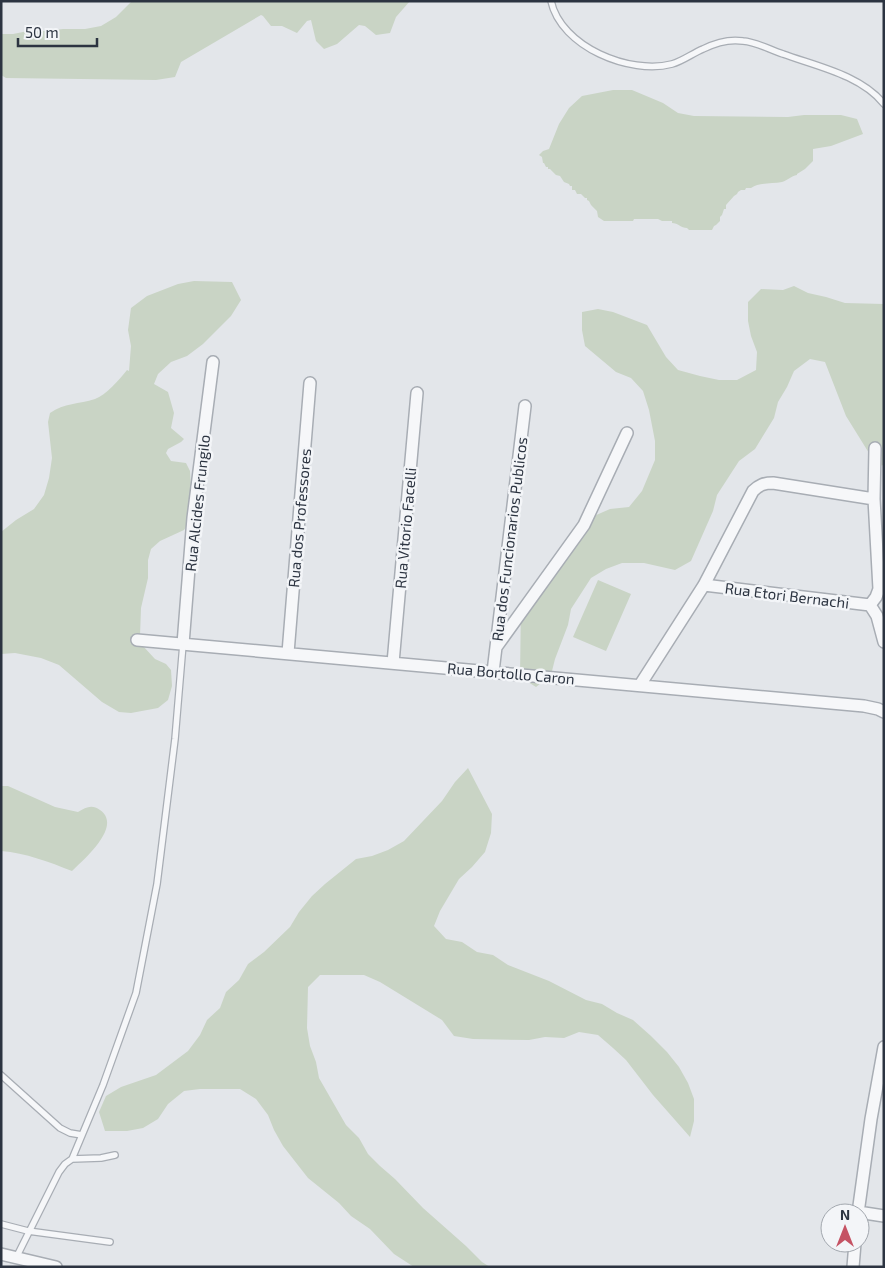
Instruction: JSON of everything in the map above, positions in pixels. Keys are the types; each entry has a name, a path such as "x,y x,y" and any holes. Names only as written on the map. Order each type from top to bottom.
{"street":[{"name":"Rua Alcides Frungilo","path":"183,644 194,518 213,362"},
{"name":"Rua dos Professores","path":"288,653 310,383"},
{"name":"Rua Vitorio Facelli","path":"393,663 418,393"},
{"name":"Rua dos Funcionarios Publicos","path":"493,672 524,406"},
{"path":"496,647 584,525 627,433"},
{"path":"875,448 874,499 881,591 870,606 877,616 884,642"},
{"path":"640,685 704,584 753,491 758,486 765,483 773,483 874,499"},
{"name":"Rua Etori Bernachi","path":"704,584 870,606"},
{"name":"Rua Bortollo Caron","path":"137,640 864,706 884,712"},
{"path":"859,1203 871,1119 884,1047"},
{"path":"871,1119 884,1121"},
{"path":"870,1214 884,1216"},
{"path":"852,1267 854,1253"},
{"path":"1,1254 56,1267"}],"lane":[{"path":"551,1 558,18 575,39 603,56 640,66 656,66 673,64 722,42 744,41 832,70 870,90 884,104"},
{"path":"16,1258 59,1172 72,1159 136,993 157,884 183,644"},
{"path":"1,1075 60,1128 70,1133 82,1135"},
{"path":"72,1159 100,1158 115,1155"},
{"path":"1,1224 28,1231 110,1242"}],"green space":[{"path":"132,1 410,1 396,17 390,33 376,35 365,26 359,25 337,44 324,49 316,41 311,20 307,21 297,33 282,26 271,26 261,15 181,62 175,77 156,80 6,78 1,75 1,34 85,29 101,26 116,17"},
{"path":"613,90 632,90 663,103 678,113 694,116 788,117 841,115 857,119 863,134 831,146 813,149 813,161 797,175 784,181 762,184 741,190 726,205 720,221 712,230 689,230 672,223 672,221 658,219 604,221 598,217 597,211 587,198 577,194 575,190 572,190 572,186 548,169 539,155 549,149 559,124 569,108 582,96"},
{"path":"194,281 232,282 241,300 231,316 203,344 187,356 171,362 158,374 154,384 168,392 174,413 171,428 184,439 168,449 166,453 171,461 186,463 190,471 192,506 189,523 184,530 160,541 151,549 148,560 148,578 141,608 140,636 143,646 155,659 166,664 171,670 172,686 168,700 158,708 131,713 119,712 102,702 59,665 41,658 15,653 1,654 1,532 34,509 44,495 52,458 48,422 50,413 66,405 95,399 112,387 127,370 129,371 131,346 128,330 131,308 147,296 178,284"},
{"path":"794,286 808,293 845,303 884,304 884,465 877,466 846,416 825,362 810,359 794,371 778,402 774,418 755,449 739,461 717,495 713,511 691,561 675,570 644,563 622,563 606,569 591,578 571,609 568,625 551,675 536,687 520,677 521,602 537,590 594,516 610,509 629,507 642,491 655,460 655,441 643,391 631,378 616,372 585,346 582,330 582,312 598,309 613,312 647,325 666,357 678,370 719,380 737,380 756,370 757,352 748,321 748,302 761,289 783,290"},
{"path":"598,580 631,594 606,651 573,637"},
{"path":"468,768 492,814 491,833 485,852 459,879 440,911 434,926 446,939 462,942 477,952 493,955 508,965 549,981 586,1000 602,1004 633,1020 667,1052 679,1067 688,1083 694,1099 694,1121 690,1137 653,1095 626,1060 598,1035 579,1032 564,1038 545,1037 529,1040 473,1039 454,1036 442,1020 380,982 364,975 320,975 308,987 307,1028 319,1078 346,1125 359,1138 368,1154 423,1208 482,1262 490,1267 414,1267 394,1254 370,1229 351,1216 339,1203 308,1178 283,1146 268,1115 256,1099 240,1089 184,1091 168,1104 158,1119 143,1128 127,1131 105,1131 99,1112 106,1096 121,1087 156,1075 188,1051 200,1035 207,1020 220,1008 226,992 239,980 248,964 264,952 290,927 312,896 356,859 388,850 404,841 442,801 455,782"},
{"path":"1,786 8,786 55,807 78,812 89,807 97,808 106,817 107,825 104,833 92,851 72,871 46,861 1,851"}]}
